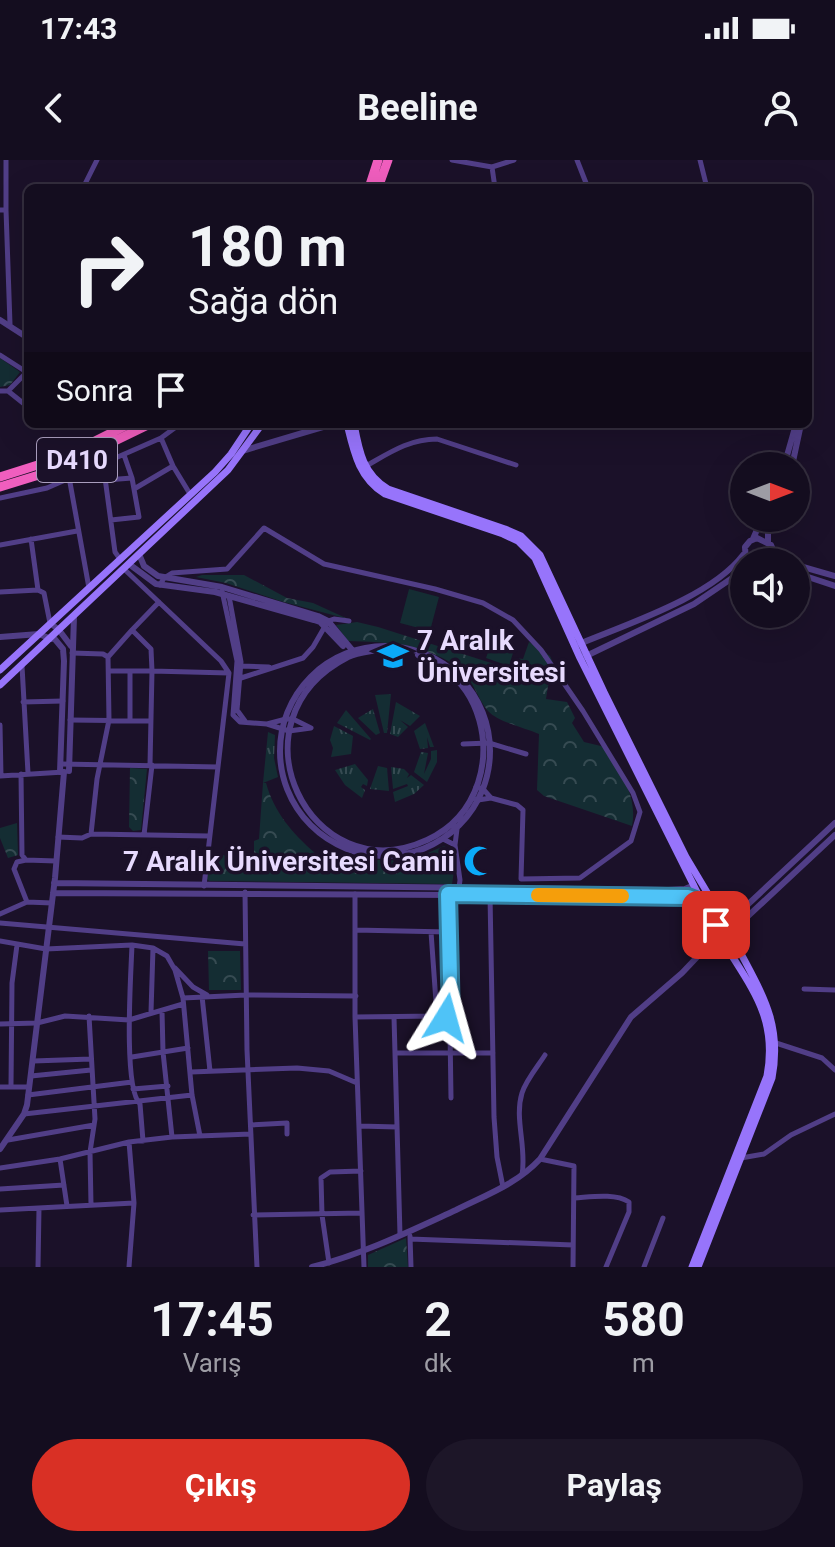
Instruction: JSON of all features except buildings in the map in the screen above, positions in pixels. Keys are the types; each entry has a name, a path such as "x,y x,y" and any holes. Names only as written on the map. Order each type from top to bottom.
{"highway":[{"path":"370,184 378,160"},
{"path":"379,184 388,160"},
{"name":"D410","path":"0,477 63,457 121,428"},
{"name":"D410","path":"0,487 64,466 142,428"}],"main road":[{"path":"0,670 190,494 231,454 248,428"},
{"path":"0,685 228,470 259,428"},
{"path":"348,428 361,472 372,486 385,494 503,534 529,550 578,645"},
{"path":"355,428 365,467 375,482 505,529 533,546 540,555 583,657 715,927 716,935 756,997 767,1021 770,1033 767,1076 692,1267"},
{"path":"583,657 686,857 729,928 772,1019 776,1043 772,1078 698,1267"},
{"path":"715,927 718,924 729,928"},
{"path":"722,940 727,939 729,928"}],"street":[{"path":"6,160 3,210 10,324"},
{"path":"85,184 97,160"},
{"path":"452,160 492,167 514,160"},
{"path":"577,160 586,184"},
{"path":"702,162 706,184"},
{"path":"492,167 494,184"},
{"path":"0,281 8,281"},
{"path":"0,320 24,335"},
{"path":"0,355 24,370"},
{"path":"8,391 24,377"},
{"path":"0,391 8,391 24,404"},
{"path":"0,498 47,488 161,438 175,428"},
{"path":"242,451 320,428"},
{"path":"789,452 797,428"},
{"path":"794,452 797,428"},
{"path":"161,438 190,494"},
{"path":"365,467 401,446 423,439 445,442 516,465"},
{"path":"111,520 139,517 124,455"},
{"path":"103,463 115,552 120,559"},
{"path":"64,466 69,477 89,588"},
{"path":"134,489 173,466"},
{"path":"106,480 132,478"},
{"path":"160,585 164,578 180,571 227,569 264,528 324,564 435,589 498,610 513,620 541,650 583,711 640,806 640,821 631,841 580,878 521,879 523,810 517,805 491,798 475,799 456,821 431,842"},
{"path":"0,545 77,531"},
{"path":"745,548 756,532"},
{"path":"768,542 769,532"},
{"path":"31,539 38,590"},
{"path":"753,539 768,542 772,548"},
{"path":"139,554 144,566 164,578 225,591 326,623 351,653"},
{"path":"127,566 160,585 225,591"},
{"path":"127,566 159,602 221,661 229,673 205,890"},
{"path":"578,645 676,603 730,569"},
{"path":"810,569 835,576"},
{"path":"810,578 835,586"},
{"path":"583,657 694,604 730,580"},
{"path":"0,592 38,590 44,593 47,600 50,623 63,649 65,768"},
{"path":"225,591 241,666 237,710 246,722"},
{"path":"225,591 237,661 233,715 238,721 286,730 311,728 289,719 267,724"},
{"path":"91,834 109,720 108,657 159,602"},
{"path":"0,1149 24,1114 29,1091 70,720 74,617"},
{"path":"241,678 306,656 326,623 334,619 349,621"},
{"path":"132,630 151,649 151,765 144,835"},
{"path":"0,637 54,635 71,645 72,653"},
{"path":"389,647 444,663 469,686 484,716 489,762 475,799 457,829 443,839 405,854 371,855 340,846 314,830 296,808 287,789 280,756 289,719 311,677 351,653 389,647"},
{"path":"72,653 103,654 108,657"},
{"path":"22,666 24,773 20,842 26,860"},
{"path":"241,666 274,667"},
{"path":"109,671 229,673"},
{"path":"130,671 130,720"},
{"path":"23,702 63,701"},
{"path":"70,720 150,721"},
{"path":"0,725 0,776 101,764 218,767"},
{"path":"463,744 487,743 526,754"},
{"path":"480,788 491,798"},
{"path":"729,928 835,823"},
{"path":"457,829 455,845 460,880 457,892"},
{"path":"58,837 82,838 91,834 209,836"},
{"path":"729,928 835,835"},
{"path":"443,839 455,845"},
{"path":"27,902 14,869 17,862 56,861"},
{"path":"54,883 205,890"},
{"path":"53,893 668,890 694,885"},
{"path":"245,890 688,897 703,903"},
{"path":"245,890 248,1070 257,1267"},
{"path":"355,894 355,1017 364,1267"},
{"path":"448,894 451,1098"},
{"path":"490,895 497,1157 503,1187"},
{"path":"0,914 27,902 52,903"},
{"path":"0,923 245,944"},
{"path":"410,1235 522,1176 540,1159 631,1017 700,954 705,935 715,927"},
{"path":"355,930 448,932"},
{"path":"431,932 437,1016"},
{"path":"0,941 46,949 132,945 153,948 167,956 174,967 205,996 210,1071"},
{"path":"11,1086 11,1024 17,945"},
{"path":"132,945 129,1020 133,1085 140,1104 143,1141"},
{"path":"151,1012 153,948"},
{"path":"174,967 183,1001 192,1095 200,1136"},
{"path":"804,989 835,990"},
{"path":"0,1024 89,1016 129,1020 205,996 356,996"},
{"path":"162,1011 172,1137"},
{"path":"89,1016 94,1105 90,1152 91,1205"},
{"path":"355,1017 437,1016 451,1019"},
{"path":"394,1017 400,1237"},
{"path":"776,1043 822,1058 835,1070"},
{"path":"132,1057 188,1048"},
{"path":"395,1053 493,1053"},
{"path":"522,1176 525,1155 520,1102 523,1089 545,1055"},
{"path":"33,1061 91,1059"},
{"path":"191,1072 297,1068 329,1071 357,1083"},
{"path":"31,1076 91,1070"},
{"path":"0,1087 11,1086 29,1091 92,1086 168,1086"},
{"path":"24,1114 192,1095"},
{"path":"741,1158 764,1154 791,1135 835,1114"},
{"path":"251,1125 287,1123 287,1134"},
{"path":"0,1132 10,1136 94,1124"},
{"path":"359,1126 397,1127"},
{"path":"0,1168 60,1159 129,1142 251,1134"},
{"path":"129,1142 134,1203 129,1267"},
{"path":"60,1159 67,1206"},
{"path":"540,1159 574,1166 573,1267"},
{"path":"329,1263 322,1215 321,1178 330,1172 361,1171"},
{"path":"0,1189 64,1185"},
{"path":"575,1198 624,1198 629,1202 629,1212 606,1267"},
{"path":"0,1210 134,1203"},
{"path":"38,1267 39,1208"},
{"path":"253,1215 362,1213"},
{"path":"644,1267 663,1218"},
{"path":"410,1235 411,1267"},
{"path":"312,1267 364,1253 410,1235 573,1245"}],"green space":[{"path":"0,358 20,372 10,385 0,387"},
{"path":"244,575 287,598 313,603 348,619 196,577"},
{"path":"409,589 439,597 430,631 400,623"},
{"path":"357,622 510,669 516,658 523,659 529,642 550,656 558,674 548,686 546,699 567,702 575,718 572,723 584,742 605,747 630,794 632,826 544,796 537,790 539,734 492,715 465,674 449,661 407,646 348,641 336,625"},
{"path":"490,646 513,653 509,666 486,658"},
{"path":"391,694 387,733 384,733 375,695"},
{"path":"396,702 420,716 410,726 400,720 408,727 398,737 390,734"},
{"path":"373,709 380,733 376,735 358,718"},
{"path":"346,710 371,739 370,740 337,723"},
{"path":"425,723 434,747 430,747 427,737 428,748 420,749 414,731"},
{"path":"334,726 353,736 351,754 331,757 333,748 330,740"},
{"path":"268,732 275,735 274,758 278,777 263,783"},
{"path":"437,750 437,762 427,782 414,772 421,752 428,753 424,774 431,751"},
{"path":"355,764 368,780 367,786 363,784 361,787 365,790 362,798 345,785 335,770"},
{"path":"378,766 387,768 389,791 370,789"},
{"path":"391,767 404,769 409,774 407,778 411,775 424,785 414,794 395,802 393,792 408,786 393,789"},
{"path":"130,768 147,769 141,830 133,831 129,827"},
{"path":"263,783 266,783 285,821 315,853 311,865 334,864 357,873 361,859 409,861 444,846 453,858 452,884 209,881 212,855 250,856 254,853 254,841 259,839"},
{"path":"17,823 18,855 8,858 0,838 0,828"},
{"path":"208,951 240,951 241,990 209,990"},
{"path":"406,1238 408,1267 368,1267 368,1255"}],"slow traffic":[{"path":"538,895 622,896"}],"place":[{"name":"7 Aralık Üniversitesi","path":"393,656"},
{"name":"7 Aralık Üniversitesi Camii","path":"479,861"}],"route":[{"path":"446,1018 451,1019 448,894 688,897 703,903 715,928 716,925"}]}
